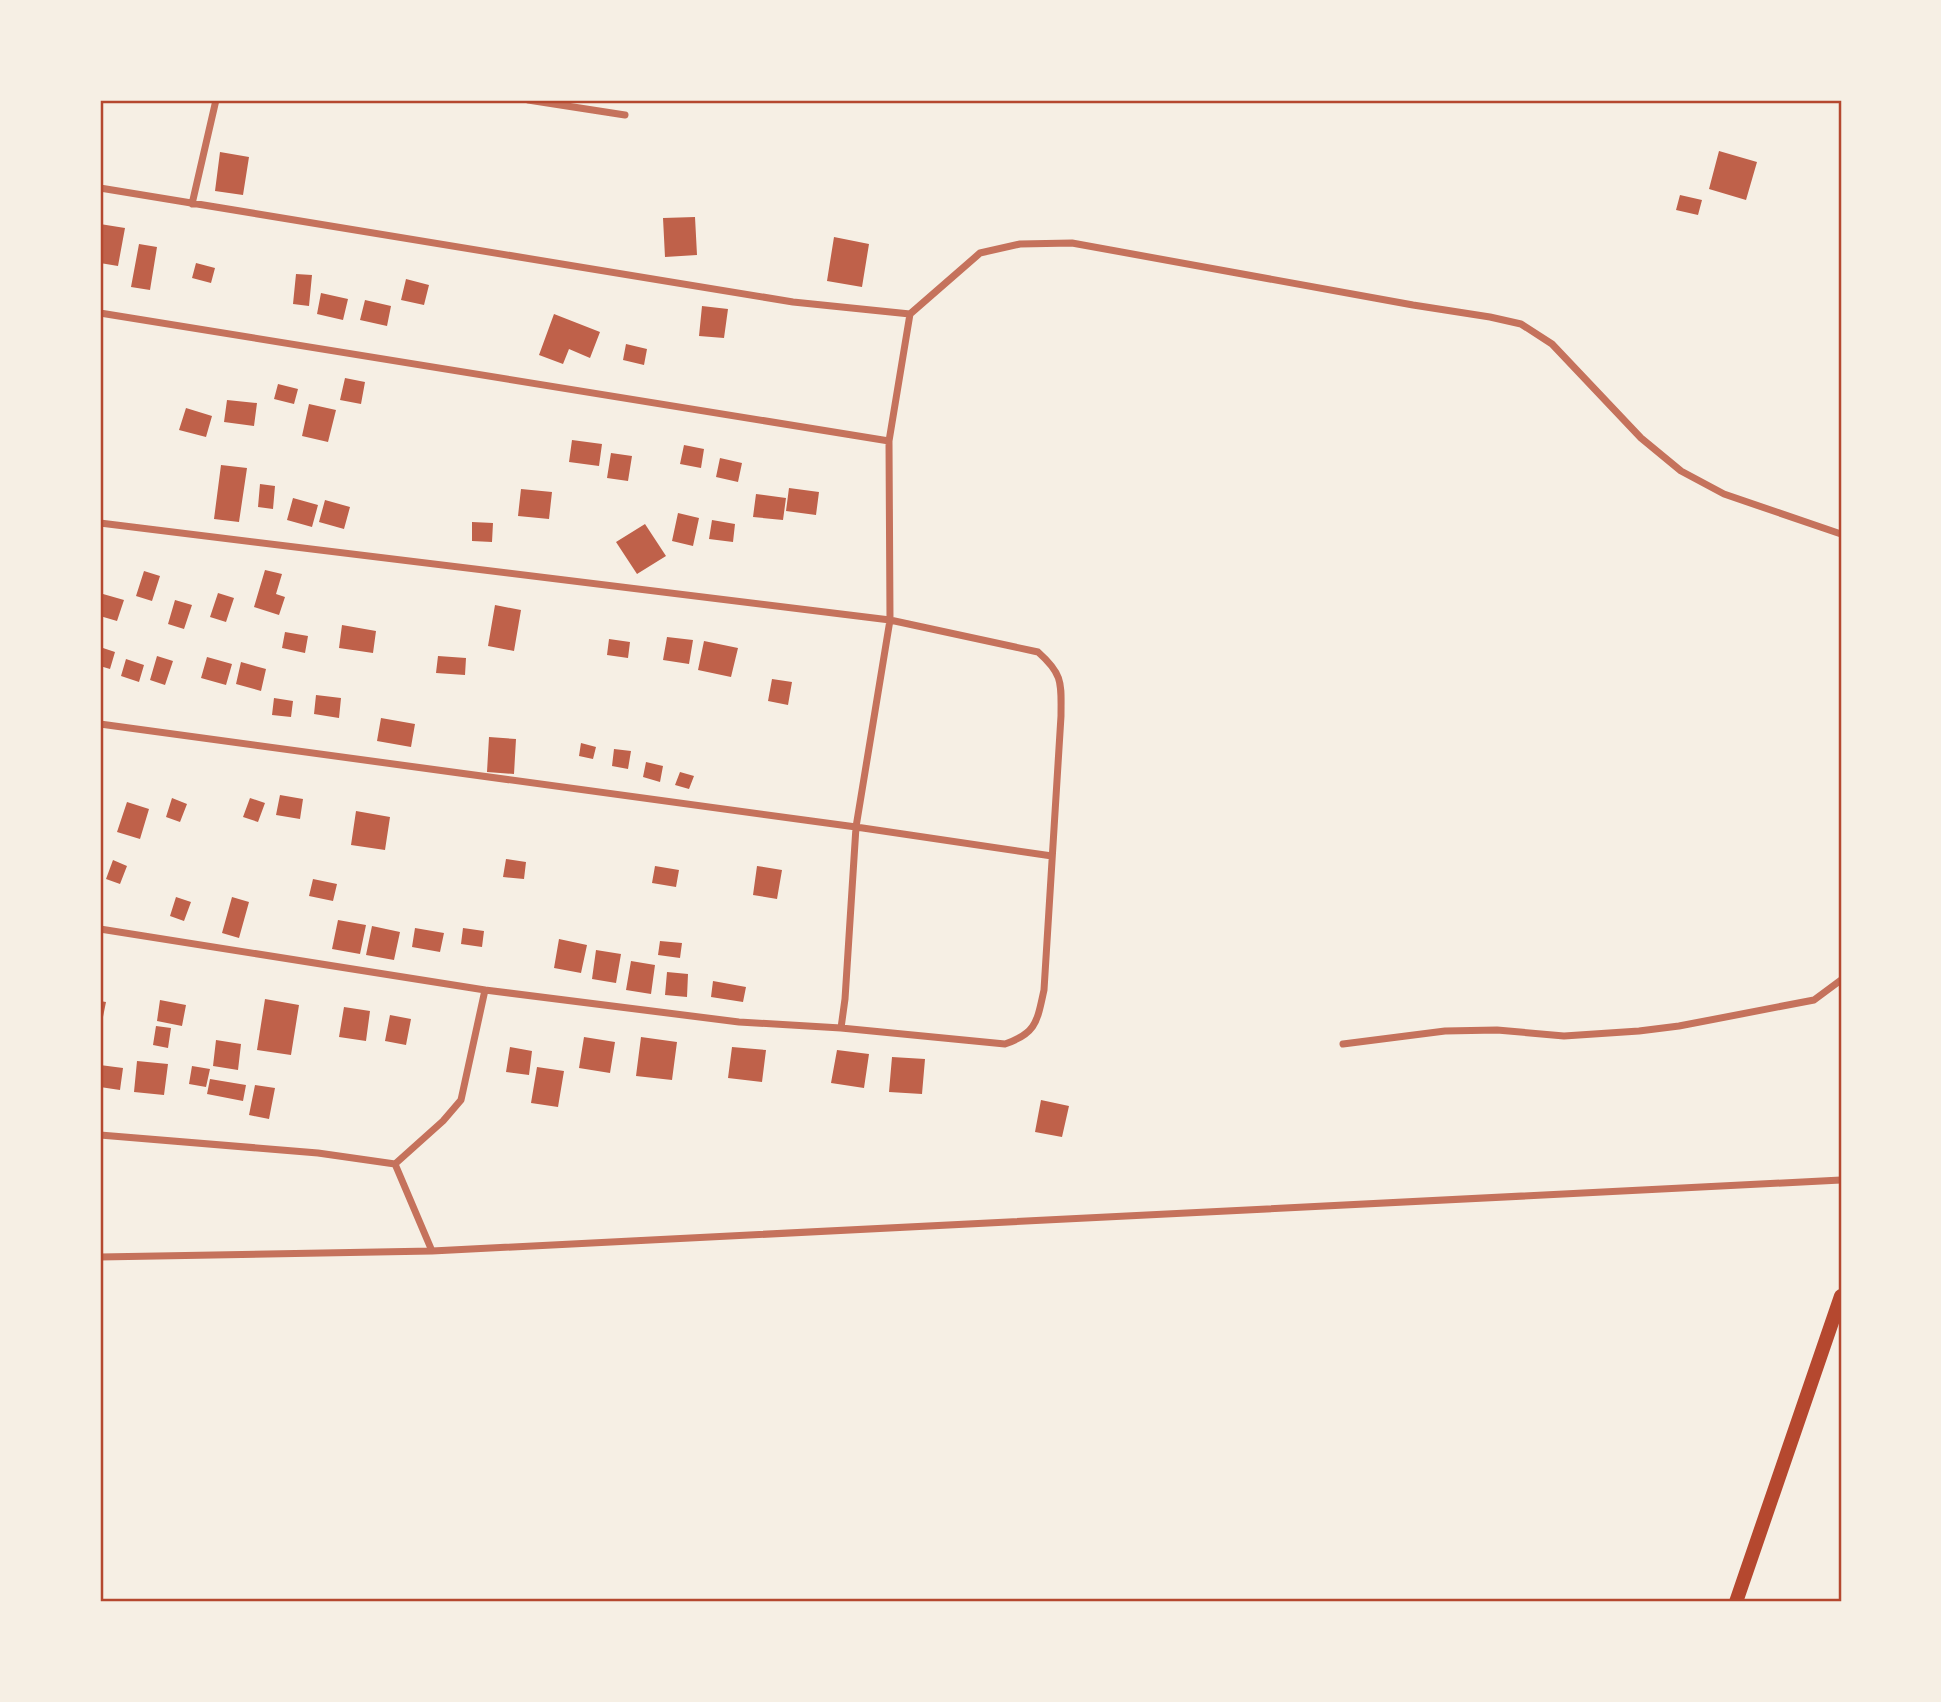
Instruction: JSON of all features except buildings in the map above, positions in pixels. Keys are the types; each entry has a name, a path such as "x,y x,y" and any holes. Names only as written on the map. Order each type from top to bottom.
{"main road":[{"path":"1736,1602 1841,1296"}],"street":[{"path":"192,204 216,100"},
{"path":"528,100 625,115"},
{"path":"100,188 779,300 910,314"},
{"path":"841,1028 856,827 890,620 889,441 910,314 980,253 1020,244 1072,243 1521,324 1552,344 1641,438 1681,471 1724,494 1841,534"},
{"path":"100,313 889,441"},
{"path":"100,523 890,620 1038,652 1055,667 1061,684 1044,990 1037,1020 1024,1037 1005,1044 841,1028 739,1022 485,990 100,929"},
{"path":"100,724 1052,856"},
{"path":"1343,1044 1445,1031 1497,1030 1564,1035 1679,1026 1814,1000 1841,980"},
{"path":"100,1135 318,1153 395,1164 443,1121 461,1100 485,990"},
{"path":"395,1164 432,1251"},
{"path":"100,1257 432,1251 1841,1180"}]}
